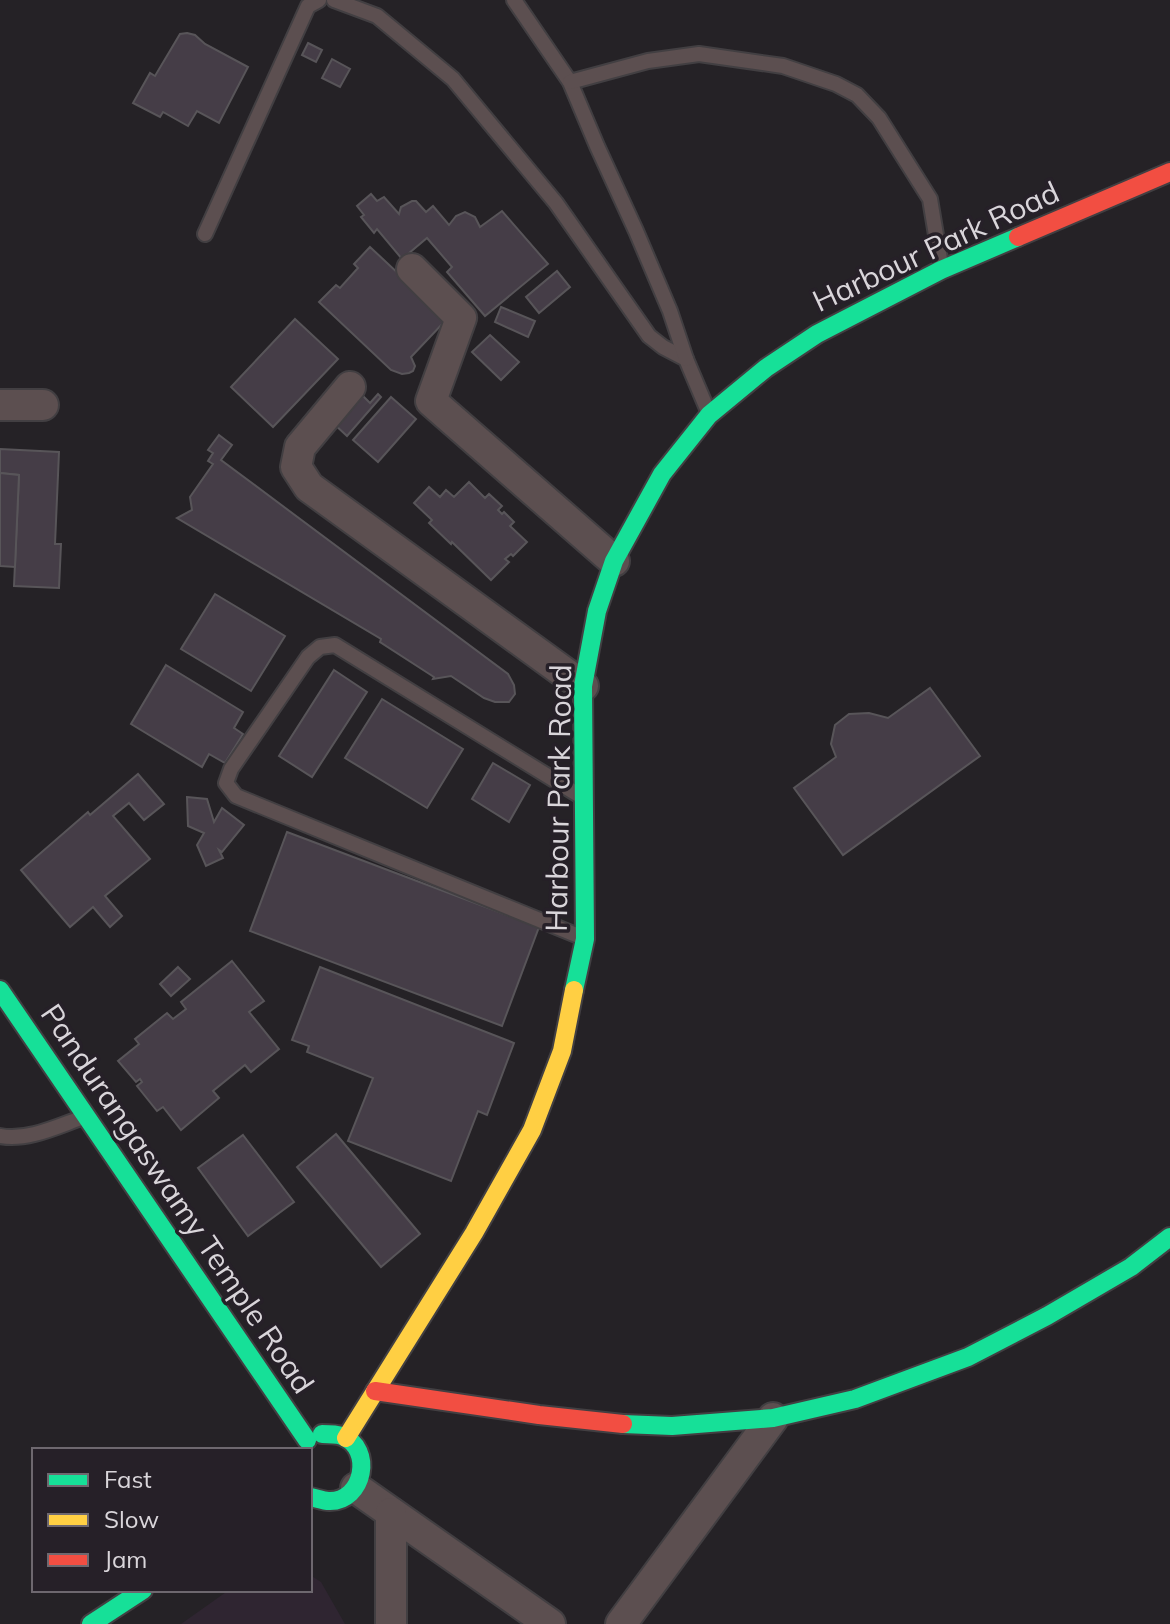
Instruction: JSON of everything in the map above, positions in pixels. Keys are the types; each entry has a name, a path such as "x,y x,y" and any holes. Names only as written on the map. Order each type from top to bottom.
{"street":[{"name":"Harbour Park Road","path":"346,1438 474,1233 532,1130 562,1051 585,939 583,686 597,611 614,561 662,474 709,415 766,368 817,334 941,270 1170,172"},
{"path":"412,269 461,318 431,401 614,561"},
{"path":"350,387 300,447 296,467 309,487 583,686"},
{"path":"0,405 43,405"},
{"name":"Pandurangaswamy Temple Road","path":"0,990 303,1445"},
{"path":"375,1391 618,1424 685,1425 773,1418 855,1399 968,1357 1119,1274 1170,1237"},
{"path":"621,1624 773,1418"},
{"path":"303,1445 326,1433 337,1434 354,1445 363,1467 356,1488 346,1497 334,1501 312,1498"},
{"path":"356,1488 550,1624"},
{"path":"391,1513 391,1624"},
{"path":"91,1624 140,1592"}],"lane":[{"path":"205,234 308,6 319,0"},
{"path":"334,0 377,16 453,79 556,203 649,336 686,359"},
{"path":"514,0 570,82 670,311 709,415"},
{"path":"570,82 648,61 699,54 783,66 836,84 857,95 879,118 930,199 941,270"},
{"path":"585,799 335,645 320,647 308,657 231,769 226,783 236,796 585,939"},
{"path":"0,1136 32,1135 86,1116"}],"shaded area":[{"path":"312,1576 321,1582 345,1624 181,1624 226,1592 312,1592"}],"building":[{"path":"187,33 248,67 219,123 197,111 188,126 163,112 160,117 133,103 150,73 155,76 180,34"},
{"path":"308,43 322,50 316,62 302,55"},
{"path":"332,59 350,69 340,87 322,78"},
{"path":"371,194 377,201 384,197 399,214 401,207 412,201 416,201 426,212 433,206 449,225 456,216 465,212 475,217 480,227 502,211 548,264 485,316 447,272 452,267 427,238 402,259 377,229 374,233 361,217 364,215 357,206"},
{"path":"370,247 447,319 411,357 415,366 409,373 391,370 319,302 336,285 340,288 358,268 354,264"},
{"path":"557,271 570,287 539,313 526,297"},
{"path":"501,307 535,321 528,337 495,322"},
{"path":"295,319 338,359 273,427 231,387"},
{"path":"490,335 519,362 501,380 472,352"},
{"path":"361,394 370,403 378,394 381,397 347,436 334,424"},
{"path":"391,397 416,419 378,462 353,440"},
{"path":"219,435 232,445 221,460 508,674 515,694 509,702 484,698 451,676 433,679 380,642 381,639 177,518 192,510 190,497 213,464 208,461 213,453 208,450"},
{"path":"0,449 59,452 55,544 61,544 59,588 14,586 19,475 0,473"},
{"path":"0,473 19,475 15,567 0,566"},
{"path":"469,482 485,498 489,494 502,506 498,510 514,522 510,526 527,542 513,556 511,554 505,559 509,562 491,580 429,523 432,520 414,503 429,487 440,497 446,490 454,497"},
{"path":"215,594 285,636 251,691 181,649"},
{"path":"166,665 243,712 234,728 243,734 225,763 209,754 202,767 131,724"},
{"path":"334,670 367,692 312,777 279,756"},
{"path":"930,688 980,756 843,855 794,788 836,757 831,744 835,725 849,714 869,713 888,718"},
{"path":"382,699 463,749 427,808 345,758"},
{"path":"493,763 530,785 509,822 472,799"},
{"path":"138,774 164,804 144,820 129,803 113,816 150,859 105,896 122,916 110,927 93,907 70,927 21,870"},
{"path":"187,797 207,799 214,822 222,808 244,825 222,852 219,850 223,858 206,866 197,845 204,833 188,826"},
{"path":"287,832 539,927 502,1026 250,931"},
{"path":"232,961 264,1001 249,1012 279,1049 251,1072 245,1065 213,1091 219,1098 181,1130 163,1107 157,1111 137,1086 142,1082 140,1079 136,1082 118,1061 139,1044 135,1039 167,1013 173,1019 186,1009 181,1002"},
{"path":"178,967 190,979 171,996 160,984"},
{"path":"320,967 514,1043 487,1115 478,1111 451,1181 348,1141 373,1078 307,1052 309,1046 292,1040"},
{"path":"336,1134 420,1234 381,1267 297,1167"},
{"path":"243,1135 294,1202 248,1236 198,1168"}],"traffic: fast":[{"path":"574,990 585,939 583,686 597,611 614,561 662,474 709,415 766,368 817,334 941,270 1018,237"},
{"path":"0,990 307,1440"},
{"path":"623,1424 672,1426 773,1418 855,1399 968,1357 1131,1267 1170,1237"},
{"path":"312,1497 327,1501 341,1499 357,1484 361,1473 358,1451 352,1442 340,1435 322,1434"},
{"path":"91,1624 140,1592"}],"traffic: slow":[{"path":"346,1438 474,1233 532,1130 562,1051 574,990"}],"traffic: jam":[{"path":"1018,237 1170,172"},
{"path":"375,1391 623,1424"}]}
